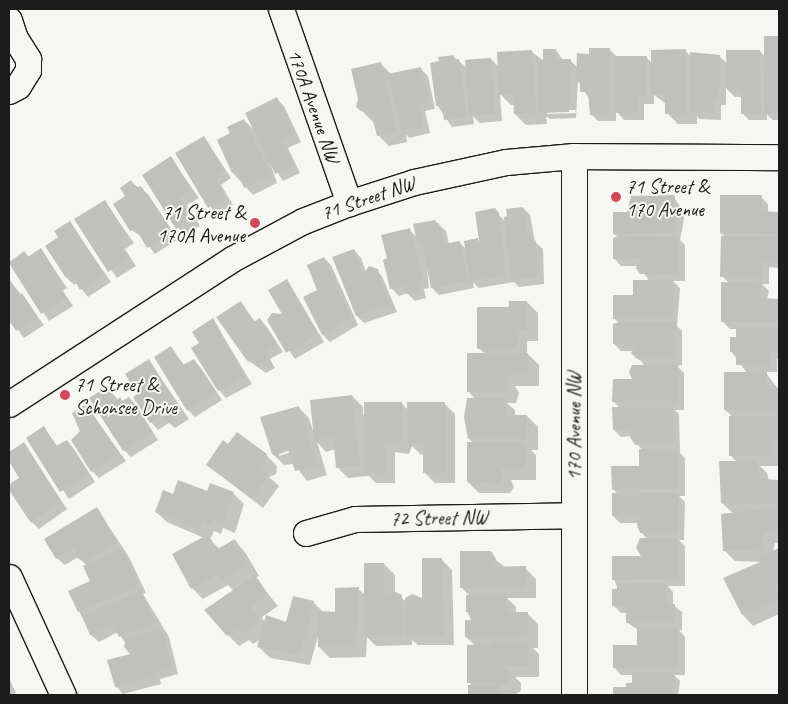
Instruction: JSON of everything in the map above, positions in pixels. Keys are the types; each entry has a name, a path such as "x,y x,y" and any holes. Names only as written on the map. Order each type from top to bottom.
{"street":[{"name":"170A Avenue NW","path":"281,9 349,202"},
{"path":"9,20 15,38 28,59 28,70 18,86 9,92"},
{"name":"71 Street NW","path":"9,404 232,259 304,221 349,202 466,169 506,162 574,156 779,157"},
{"name":"170 Avenue NW","path":"574,156 574,695"},
{"name":"72 Street NW","path":"306,533 355,519 574,515"},
{"path":"9,577 63,695"}],"building":[{"path":"764,36 779,36 779,113 764,113"},
{"path":"589,48 610,48 609,115 590,115 588,92 580,92 580,82 576,82 577,53 589,54"},
{"path":"543,49 556,49 557,59 571,59 569,112 541,113 538,107 537,60 543,60"},
{"path":"686,49 686,114 665,114 665,94 651,94 651,50"},
{"path":"532,50 536,113 514,114 513,94 499,95 497,52"},
{"path":"726,50 760,50 761,114 741,114 741,90 727,90"},
{"path":"690,52 720,55 719,98 714,98 714,113 691,113"},
{"path":"454,55 454,60 459,59 467,117 444,120 442,105 436,106 430,63 439,61 438,57"},
{"path":"613,56 647,56 647,97 638,97 638,113 616,113"},
{"path":"491,58 495,114 469,116 465,60"},
{"path":"381,62 397,131 377,136 370,109 361,111 356,107 358,99 351,69"},
{"path":"421,67 429,102 419,104 423,126 401,131 388,74"},
{"path":"277,97 295,134 282,141 294,165 275,174 245,113"},
{"path":"244,119 271,176 244,188 237,171 232,173 217,140 230,133 227,127"},
{"path":"204,136 225,171 214,177 226,197 208,208 175,153"},
{"path":"171,156 192,190 180,197 193,218 176,229 142,175"},
{"path":"131,180 136,188 141,186 172,232 147,248 135,228 130,231 113,204 125,196 120,188"},
{"path":"675,195 675,205 678,205 675,233 613,234 613,212 627,212 631,196"},
{"path":"720,195 762,195 761,211 779,212 779,234 720,233"},
{"path":"105,200 127,235 118,242 129,259 108,272 74,219"},
{"path":"523,207 528,236 536,241 537,277 511,280 504,217 507,216 506,209"},
{"path":"495,208 499,213 506,275 470,281 464,241 478,238 480,248 475,212"},
{"path":"435,220 436,224 439,223 443,244 460,241 468,281 431,288 424,253 420,242 417,242 413,224"},
{"path":"70,221 105,275 80,290 71,275 66,278 45,246 58,237 54,231"},
{"path":"410,228 423,281 417,282 419,291 406,294 404,285 390,289 383,260 387,258 381,235"},
{"path":"619,236 678,237 678,274 640,274 636,268 640,259 613,259 613,238"},
{"path":"721,236 779,237 779,261 762,261 762,277 720,277"},
{"path":"41,248 61,280 57,283 67,298 41,314 9,263 24,251 28,257"},
{"path":"354,249 363,275 369,266 378,269 390,305 356,316 332,257"},
{"path":"324,257 352,318 322,335 303,297 317,290 307,265"},
{"path":"287,279 318,334 286,353 267,320 272,313 282,314 268,290"},
{"path":"9,280 19,295 22,293 38,317 16,331 9,320"},
{"path":"633,280 673,280 673,319 613,319 613,295 633,295"},
{"path":"721,282 762,283 759,298 779,299 779,322 721,322"},
{"path":"241,301 254,322 260,318 276,344 264,352 269,360 258,367 253,359 248,362 216,317"},
{"path":"509,301 527,301 527,330 517,330 517,349 477,349 477,307 509,307"},
{"path":"213,318 246,377 218,391 191,348 199,343 192,332"},
{"path":"619,322 676,322 676,359 637,359 631,353 636,344 613,344 613,324"},
{"path":"779,328 779,352 770,352 770,365 736,365 736,352 730,352 730,337 736,337 736,329"},
{"path":"171,346 183,365 194,359 215,393 187,411 154,357"},
{"path":"467,353 528,353 528,375 506,375 509,384 506,392 467,392"},
{"path":"149,359 182,412 167,422 162,415 150,423 133,397 137,394 125,374"},
{"path":"632,365 678,365 677,403 612,402 613,379 632,379 629,372"},
{"path":"724,372 767,372 767,389 779,389 779,413 724,410"},
{"path":"108,386 117,400 120,397 122,401 129,397 152,432 123,451 89,398"},
{"path":"352,395 360,465 336,468 333,437 314,441 310,400"},
{"path":"467,398 505,398 505,415 527,415 527,439 468,439 464,417"},
{"path":"364,402 402,402 402,440 398,444 385,442 385,473 364,473"},
{"path":"407,402 445,402 445,473 423,473 423,442 409,445 407,440"},
{"path":"86,404 120,454 91,472 71,440 80,431 72,413"},
{"path":"299,406 317,465 295,471 288,449 276,456 272,454 260,417"},
{"path":"673,406 673,444 635,445 630,437 634,429 613,430 612,407"},
{"path":"729,416 779,416 779,440 772,440 772,456 729,456"},
{"path":"44,426 56,446 67,440 89,475 60,492 26,438"},
{"path":"237,432 267,454 265,464 258,466 269,474 252,498 206,465 223,440 228,444"},
{"path":"24,442 61,501 31,523 9,490 11,483 19,478 9,461 9,452"},
{"path":"467,442 525,442 525,469 501,469 503,476 499,483 467,482"},
{"path":"639,449 678,449 678,489 612,490 611,466 639,466"},
{"path":"719,461 757,461 760,479 779,480 779,504 721,503"},
{"path":"178,480 207,491 210,483 234,492 224,523 212,518 210,524 203,521 199,530 155,512 163,490 173,494"},
{"path":"612,493 678,493 678,533 640,533 637,525 640,516 612,516"},
{"path":"97,507 118,542 85,562 77,558 76,547 56,559 44,539"},
{"path":"779,507 779,532 764,533 761,549 723,551 721,514"},
{"path":"205,536 212,540 214,551 235,539 249,565 222,580 218,574 191,589 172,554"},
{"path":"640,538 678,538 679,579 612,580 612,556 641,556 636,548"},
{"path":"122,548 139,586 78,612 68,591 90,581 83,566"},
{"path":"779,548 779,583 774,586 779,599 742,615 723,578 760,562 758,557"},
{"path":"460,551 491,551 496,559 491,567 526,566 526,588 460,588"},
{"path":"422,558 442,558 444,635 405,635 405,598 412,594 422,598"},
{"path":"364,563 384,563 384,595 393,591 402,595 402,635 364,635"},
{"path":"255,575 268,594 252,606 251,611 254,610 259,618 258,622 241,634 238,629 227,636 204,610"},
{"path":"617,583 666,583 666,604 675,604 675,623 626,623 626,606 612,606 612,589 617,589"},
{"path":"359,587 356,647 318,647 317,613 321,611 335,612 335,588"},
{"path":"141,590 156,623 119,637 113,624 90,635 82,616"},
{"path":"466,595 506,595 506,612 528,612 527,637 465,637 465,620 471,620 471,612 466,612"},
{"path":"293,596 314,601 300,655 257,647 266,615 286,622"},
{"path":"637,628 679,628 678,668 613,668 613,645 637,645"},
{"path":"162,629 172,667 153,672 154,677 115,687 107,660 130,654 124,647 126,638"},
{"path":"493,641 528,641 528,666 503,666 512,675 505,684 467,683 467,645 493,644"},
{"path":"632,672 674,673 673,694 613,695 613,687 626,687 626,683 632,683"},
{"path":"468,685 499,685 499,695 468,695"}],"place":[{"name":"71 Street & 170 Avenue","path":"616,197"},
{"name":"71 Street & 170A Avenue","path":"255,223"},
{"name":"71 Street & Schonsee Drive","path":"65,395"}]}
